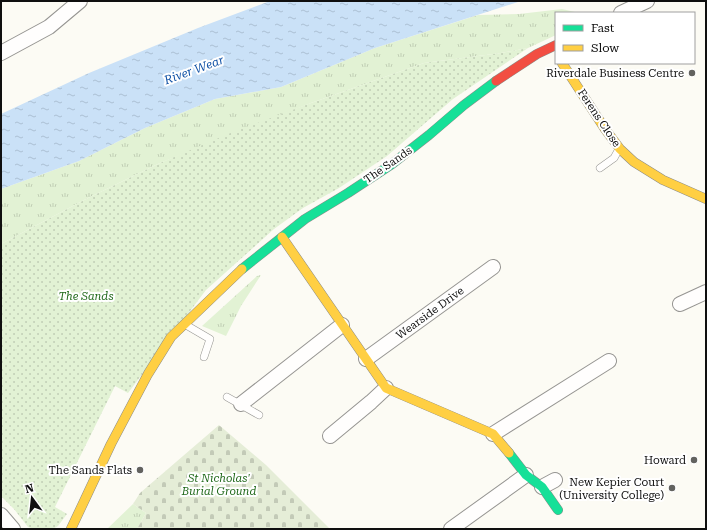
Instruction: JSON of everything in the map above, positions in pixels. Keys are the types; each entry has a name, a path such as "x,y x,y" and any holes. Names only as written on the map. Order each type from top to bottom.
{"street":[{"path":"1,53 49,27 80,1"},
{"path":"630,11 647,1"},
{"name":"The Sands","path":"72,529 111,444 148,374 171,337 184,324 241,270 305,219 392,164 464,105 508,72 555,48"},
{"name":"Ferens Close","path":"563,64 605,129 620,149 634,162 662,180 706,199"},
{"path":"282,237 386,388 493,434 526,475 542,487 558,510"},
{"name":"Wearside Drive","path":"366,359 493,267"},
{"path":"680,304 706,292"},
{"path":"241,404 342,325"},
{"path":"493,434 608,361"},
{"path":"330,436 386,388"},
{"path":"452,529 526,475"},
{"path":"542,487 556,480"},
{"path":"1,515 13,529"}],"lane":[{"path":"600,168 614,158 620,149"},
{"path":"184,324 210,339 204,357"},
{"path":"227,396 259,415"}],"green space":[{"path":"562,9 575,12 555,12 555,35 528,48 424,63 311,103 160,163 86,199 1,244 1,189 79,161 145,128 215,99 281,87 375,48 478,15 519,14"},
{"name":"The Sands","path":"528,48 453,99 387,156 339,188 303,208 274,229 206,290 128,393 115,386 55,507 67,514 58,526 53,529 34,529 28,527 14,509 1,496 1,244 86,199 160,163 228,134 311,103 424,63"},
{"path":"261,275 241,306 226,336 202,326 257,276"},
{"name":"St Nicholas' Burial Ground","path":"219,425 266,465 330,529 137,529 146,513 133,504 140,493"},
{"path":"133,504 146,513 137,529 107,529"}],"water":[{"name":"River Wear","path":"270,1 521,1 375,48 281,87 215,99 145,128 79,161 1,189 1,114 89,73 198,28"}],"traffic: fast":[{"path":"242,269 305,219 392,164 464,105 496,81"},
{"path":"509,453 526,475 542,487 558,510"}],"traffic: slow":[{"path":"563,64 605,129 620,149 634,162 663,180 706,199"},
{"path":"282,237 386,388 493,434 509,453"},
{"path":"71,529 111,444 148,374 171,337 242,269"}],"traffic: jam":[{"path":"496,81 537,54 555,45"}],"place":[{"name":"Riverdale Business Centre","path":"692,73"},
{"name":"Howard","path":"694,460"},
{"name":"The Sands Flats","path":"140,470"},
{"name":"New Kepier Court (University College)","path":"672,488"}]}
